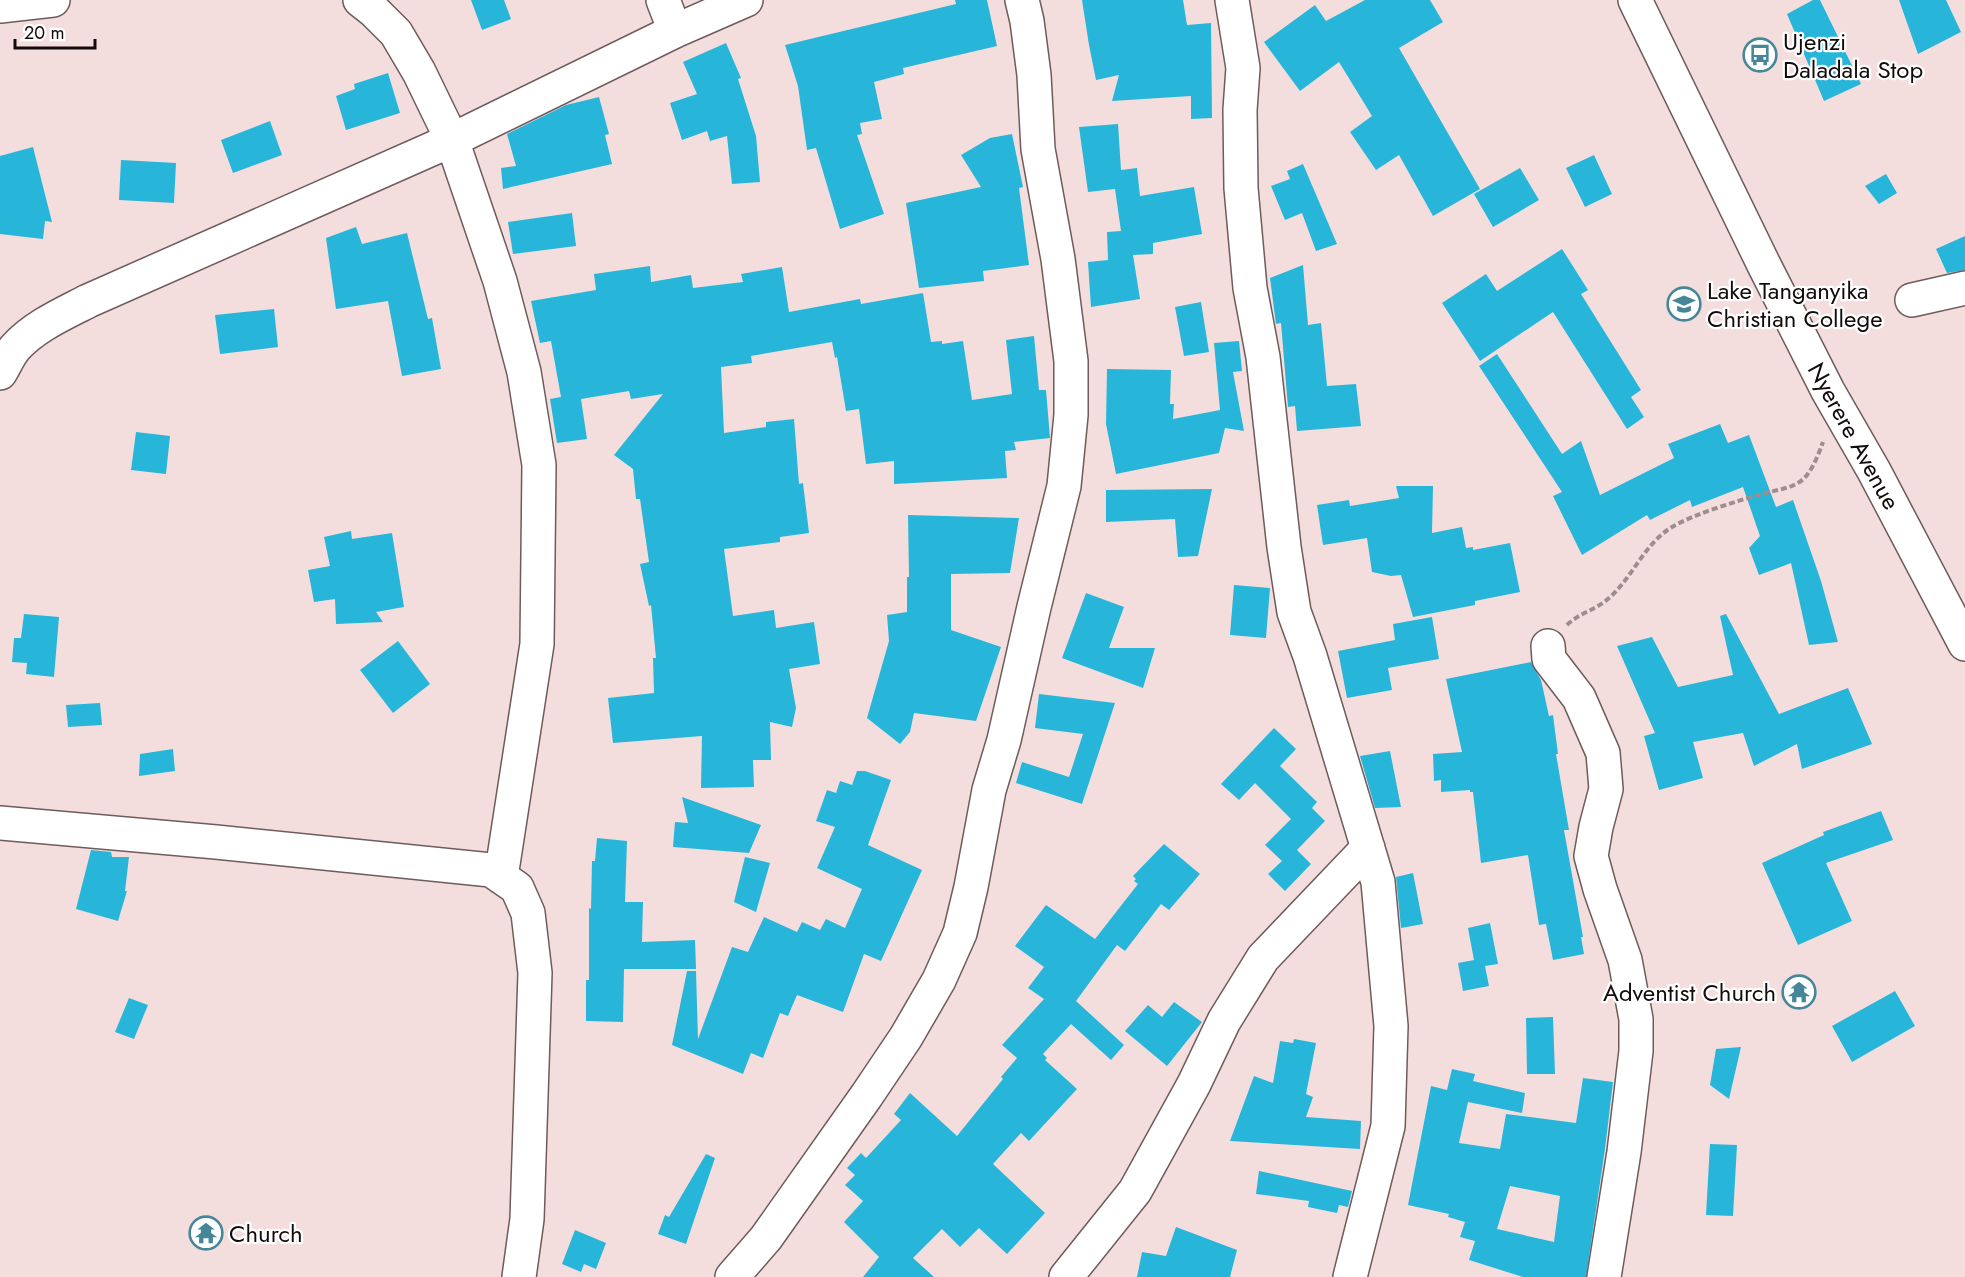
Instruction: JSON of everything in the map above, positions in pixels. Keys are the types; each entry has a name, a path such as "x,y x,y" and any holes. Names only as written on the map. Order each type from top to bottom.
{"street":[{"path":"0,6 53,0"},
{"path":"360,0 374,10 396,33 419,72 452,140 506,304 524,372 538,465 537,644 501,877"},
{"path":"663,0 675,31"},
{"path":"4,357 48,322 88,301 452,140 675,31 746,0"},
{"path":"732,1277 766,1238 867,1095 939,980 960,933 989,790 1004,740 1064,486 1071,415 1071,361 1058,259 1038,149 1034,75 1022,0"},
{"path":"1232,0 1243,68 1240,110 1241,188 1251,288 1263,357 1284,547 1294,612 1378,882 1391,1026 1388,1126 1350,1277"},
{"name":"Nyerere Avenue","path":"1635,0 1764,265 1836,405 1874,471 1965,644"},
{"path":"1912,300 1965,288"},
{"path":"1548,646 1549,658 1579,698 1603,753 1606,789 1591,856 1625,960 1636,1018 1635,1051 1624,1152 1604,1277"},
{"path":"0,823 491,870 517,888 528,913 535,974 527,1219 519,1277"},
{"path":"1066,1277 1135,1191 1194,1084 1224,1021 1263,958 1368,848"}],"path":[{"path":"1548,646 1574,618 1606,600 1619,588 1647,549 1672,527 1733,504 1795,485 1807,475 1817,458 1836,405"}],"building":[{"path":"471,0 504,0 511,19 482,30"},
{"path":"955,0 987,0 997,46 903,68 904,74 874,82 882,119 860,123 862,134 857,135 884,214 840,229 816,148 807,150 798,86 785,45 956,4"},
{"path":"1082,0 1183,0 1187,25 1211,23 1212,118 1191,119 1191,96 1112,101 1119,75 1096,80"},
{"path":"1365,0 1430,0 1443,22 1399,48 1480,189 1433,216 1399,155 1376,170 1350,132 1372,116 1339,62 1300,91 1264,42 1315,5 1326,21"},
{"path":"1813,0 1820,0 1861,84 1824,101 1787,14"},
{"path":"1899,0 1946,0 1961,32 1918,54"},
{"path":"726,43 741,78 738,79 756,136 760,182 732,184 727,136 710,141 707,131 682,140 670,103 697,94 683,62"},
{"path":"388,73 400,113 346,130 336,96 355,89 354,84"},
{"path":"599,97 609,134 605,135 612,164 503,189 501,168 516,166 507,134 566,105"},
{"path":"270,121 282,155 233,173 221,140"},
{"path":"1118,124 1121,170 1137,168 1140,196 1194,187 1202,234 1153,243 1153,254 1133,255 1140,299 1091,307 1088,262 1108,260 1107,232 1121,231 1115,189 1088,192 1079,127"},
{"path":"1012,134 1023,187 1019,188 1029,265 983,271 984,281 919,288 906,203 981,187 961,155 990,138"},
{"path":"33,147 52,222 45,221 43,239 0,234 0,156"},
{"path":"1594,155 1612,194 1585,207 1566,168"},
{"path":"121,160 176,163 174,203 119,200"},
{"path":"1303,164 1337,244 1316,251 1302,213 1285,220 1271,186 1290,179 1287,171"},
{"path":"1520,168 1539,200 1493,227 1474,194"},
{"path":"1886,174 1897,193 1879,204 1865,186"},
{"path":"572,213 576,246 513,254 508,222"},
{"path":"356,227 362,244 407,233 428,319 432,318 441,369 402,376 388,301 336,309 326,238"},
{"path":"1965,236 1965,270 1947,273 1936,249"},
{"path":"1562,249 1588,290 1581,294 1641,390 1631,397 1644,417 1627,429 1553,312 1480,361 1442,303 1486,274 1497,291"},
{"path":"1303,265 1308,325 1321,323 1327,386 1356,384 1361,426 1297,431 1295,406 1288,407 1281,323 1276,324 1270,278"},
{"path":"650,266 651,282 691,275 693,288 743,282 741,274 782,267 789,312 860,299 861,304 923,293 931,342 942,341 942,344 963,341 972,400 1012,394 1006,340 1034,336 1039,390 1046,390 1050,438 1014,442 1016,450 1005,451 1007,478 894,484 894,461 866,464 859,409 846,411 837,357 835,358 832,342 751,356 752,363 721,367 724,433 766,427 766,422 794,419 799,484 803,483 809,533 780,537 780,542 724,549 733,616 774,610 776,628 814,622 820,664 789,669 796,708 792,727 770,722 771,760 753,760 754,787 701,788 702,736 613,743 608,698 654,693 653,658 656,658 651,605 649,606 640,564 649,562 640,499 636,499 633,469 614,455 663,394 631,399 629,391 581,399 587,439 557,443 550,399 561,397 551,341 540,343 531,301 596,290 594,274"},
{"path":"1201,302 1209,352 1184,356 1175,307"},
{"path":"274,309 278,347 220,354 215,315"},
{"path":"1239,341 1242,371 1233,372 1244,431 1225,428 1219,453 1116,474 1106,424 1107,369 1171,370 1170,404 1174,404 1173,419 1220,410 1214,343"},
{"path":"1497,354 1562,454 1581,441 1600,495 1674,458 1668,444 1720,424 1728,443 1749,435 1776,507 1793,500 1821,581 1838,642 1809,645 1791,563 1759,575 1749,548 1760,536 1743,487 1692,507 1690,500 1650,520 1647,515 1582,555 1553,496 1562,492 1479,366"},
{"path":"136,432 170,436 166,474 131,470"},
{"path":"1396,486 1433,486 1432,533 1462,527 1466,548 1473,547 1473,550 1510,543 1520,592 1475,601 1475,605 1413,617 1401,575 1391,576 1372,572 1367,538 1323,545 1317,505 1349,500 1350,506 1399,498"},
{"path":"1212,489 1198,556 1178,557 1175,519 1106,522 1106,490"},
{"path":"908,515 1019,518 1010,573 951,574 951,630 1001,647 976,721 914,713 910,732 900,744 867,718 889,641 887,615 907,612"},
{"path":"351,531 352,539 392,533 404,607 376,612 383,622 336,624 335,599 314,602 308,570 330,566 324,537"},
{"path":"1234,585 1270,588 1266,638 1230,635"},
{"path":"1086,593 1124,607 1109,648 1155,648 1143,688 1062,658"},
{"path":"24,614 59,617 54,677 26,674 27,663 12,662 14,638 21,638"},
{"path":"1726,614 1779,714 1848,688 1872,744 1802,769 1797,744 1754,766 1743,733 1693,742 1703,778 1659,790 1644,736 1655,733 1617,646 1652,637 1678,687 1733,675 1720,616"},
{"path":"1432,617 1439,659 1388,668 1392,690 1347,698 1338,651 1395,640 1393,624"},
{"path":"398,641 430,684 393,713 360,670"},
{"path":"1531,662 1541,680 1549,716 1553,715 1558,754 1556,754 1569,830 1564,830 1583,937 1581,937 1584,954 1553,960 1546,924 1539,925 1528,855 1481,863 1473,792 1470,790 1441,792 1441,780 1434,781 1433,754 1462,752 1446,679"},
{"path":"1039,694 1115,703 1082,804 1016,783 1022,762 1069,777 1083,734 1035,728"},
{"path":"100,703 102,725 68,727 66,705"},
{"path":"1274,728 1296,749 1280,766 1317,802 1312,808 1325,821 1297,850 1311,864 1285,891 1268,874 1282,861 1265,845 1291,819 1255,783 1239,800 1221,784"},
{"path":"173,749 175,771 139,776 140,754"},
{"path":"1390,751 1401,807 1375,808 1360,756"},
{"path":"857,771 865,771 891,780 868,845 922,870 881,961 864,954 843,1012 797,995 788,1016 780,1013 763,1058 751,1053 743,1074 672,1045 687,971 696,971 698,1039 732,947 748,952 764,917 797,932 802,922 820,930 826,919 845,928 862,889 817,868 835,827 816,821 827,790 836,793 840,781 852,785"},
{"path":"682,797 761,825 749,853 673,847 675,822 688,823"},
{"path":"1881,811 1893,840 1826,863 1852,921 1798,945 1762,863 1824,835 1823,832"},
{"path":"597,838 627,841 625,902 643,902 642,942 695,940 696,969 624,969 623,1022 586,1021 586,980 589,980 589,908 591,909 592,861 595,861"},
{"path":"1164,844 1200,874 1169,910 1161,904 1125,951 1117,945 1076,1001 1124,1045 1111,1060 1071,1024 1043,1054 1047,1058 1045,1060 1077,1089 1029,1141 1021,1133 993,1164 1045,1213 1007,1254 979,1228 960,1247 942,1229 913,1258 934,1277 863,1277 879,1257 844,1222 863,1201 845,1185 855,1175 847,1168 861,1153 866,1158 901,1120 894,1114 910,1093 957,1136 1017,1058 1002,1045 1044,999 1028,988 1044,967 1015,946 1046,905 1095,939 1138,884 1134,881 1136,879 1133,876"},
{"path":"91,850 111,852 112,857 129,857 125,891 127,891 118,921 76,909"},
{"path":"745,857 770,863 756,912 734,902"},
{"path":"1413,873 1423,924 1401,928 1396,877"},
{"path":"1490,923 1498,964 1485,966 1489,986 1463,991 1458,963 1474,960 1468,928"},
{"path":"1895,991 1915,1026 1852,1062 1832,1026"},
{"path":"129,998 148,1005 134,1039 115,1032"},
{"path":"1174,1002 1202,1022 1167,1066 1125,1031 1148,1005 1162,1017"},
{"path":"1553,1017 1555,1074 1527,1074 1526,1018"},
{"path":"1294,1039 1316,1043 1306,1094 1313,1097 1306,1117 1361,1121 1360,1149 1230,1141 1254,1076 1273,1083 1280,1041 1293,1043"},
{"path":"1741,1047 1729,1099 1710,1085 1716,1049"},
{"path":"1452,1069 1475,1074 1473,1081 1525,1093 1522,1113 1468,1102 1459,1143 1500,1149 1506,1114 1576,1123 1583,1078 1613,1082 1586,1277 1523,1277 1469,1260 1475,1241 1460,1237 1465,1222 1448,1217 1449,1214 1408,1205 1431,1086 1447,1090","holes":["1510,1186 1560,1196 1554,1242 1497,1229"]},
{"path":"1710,1144 1737,1145 1733,1216 1706,1215"},
{"path":"706,1154 715,1158 686,1244 658,1234 665,1215 669,1217"},
{"path":"1259,1171 1352,1191 1348,1207 1339,1205 1337,1213 1308,1207 1309,1201 1256,1194"},
{"path":"1176,1227 1237,1250 1230,1277 1137,1277 1142,1252 1166,1256"},
{"path":"575,1230 606,1243 596,1269 584,1264 581,1272 562,1264"}],"place":[{"name":"Ujenzi Daladala Stop","path":"1760,55"},
{"name":"Lake Tanganyika Christian College","path":"1684,304"},
{"name":"Adventist Church","path":"1799,992"},
{"name":"Church","path":"206,1233"}]}
